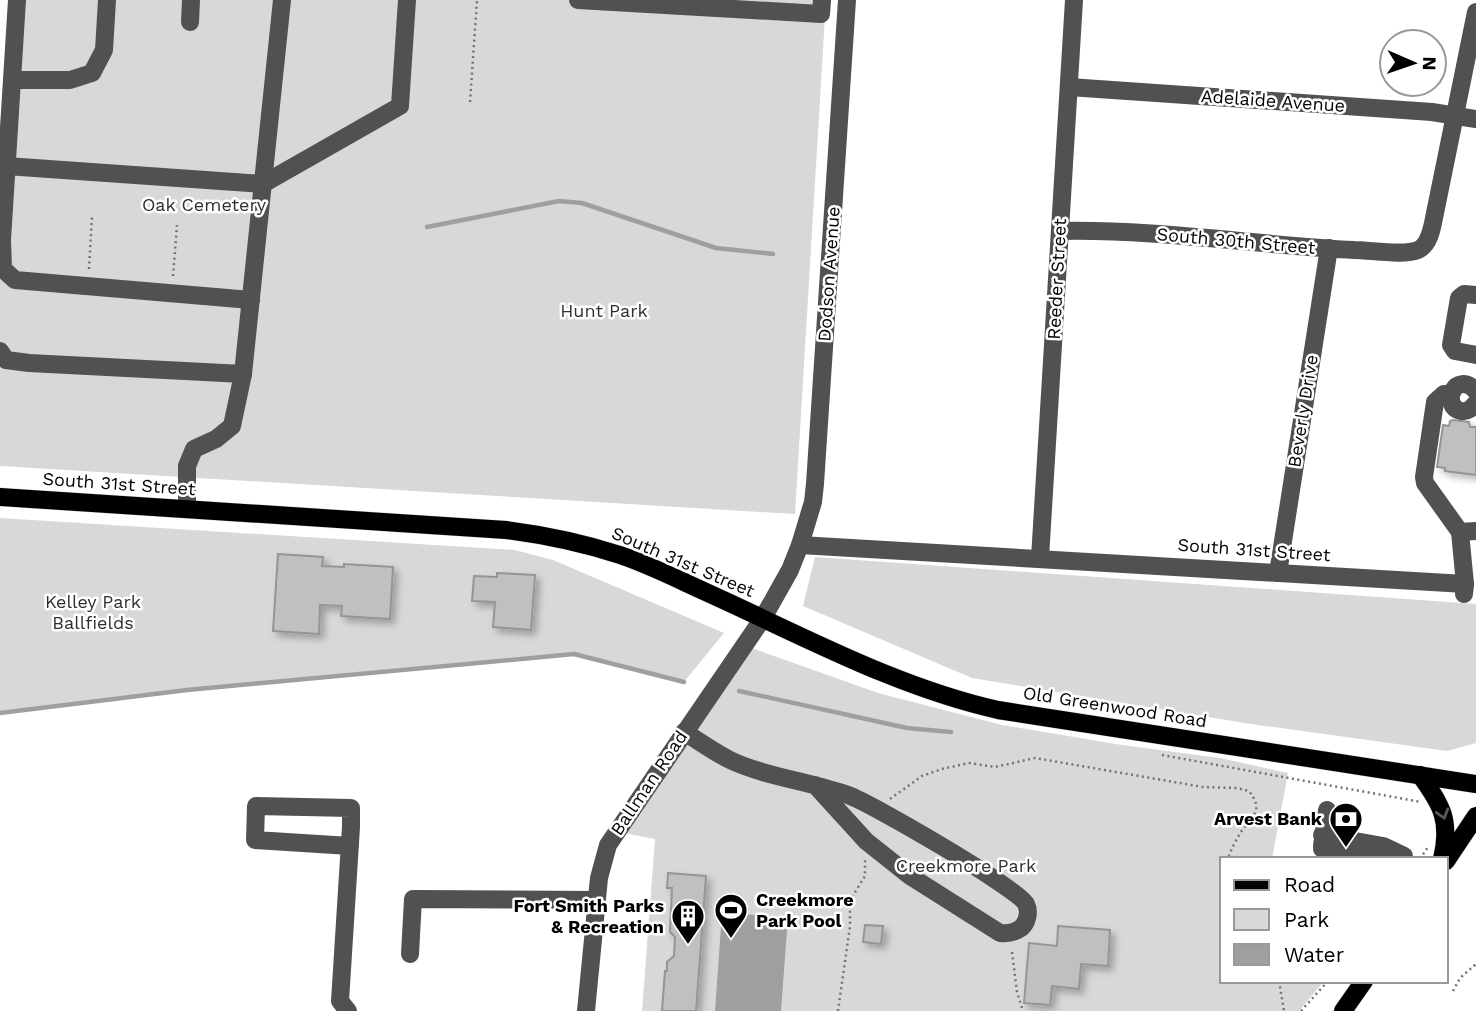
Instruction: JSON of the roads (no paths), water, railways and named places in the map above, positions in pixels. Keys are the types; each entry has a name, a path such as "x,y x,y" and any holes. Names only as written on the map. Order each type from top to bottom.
{"main road":[{"name":"South 31st Street","path":"0,497 506,530 540,535 622,556 763,618"},
{"name":"Old Greenwood Road","path":"763,618 896,679 964,702 998,710 1476,784"},
{"path":"1420,775 1439,802 1446,822 1444,857"},
{"path":"1446,857 1476,817"},
{"path":"1343,1011 1363,983"}],"street":[{"path":"17,0 6,166 3,269 8,283 251,300"},
{"path":"12,80 70,80 92,74 104,50 107,0"},
{"path":"190,22 191,0"},
{"path":"187,509 187,466 194,449 216,439 232,426 243,374 282,0"},
{"path":"6,166 263,184 400,106 407,0"},
{"path":"578,0 735,5 821,14 822,0"},
{"name":"Dodson Avenue","path":"800,545 810,515 815,484 847,0"},
{"name":"Reeder Street","path":"1040,558 1074,0"},
{"path":"1454,117 1476,12"},
{"name":"Adelaide Avenue","path":"1069,87 1432,112 1476,119"},
{"name":"South 30th Street","path":"1060,231 1129,232 1329,248 1412,251 1420,248 1430,236 1454,117"},
{"name":"Beverly Drive","path":"1278,573 1329,248"},
{"path":"1476,296 1464,294 1459,298 1451,345 1452,349 1470,354 1462,390 1452,403 1461,411 1469,410 1476,403"},
{"path":"0,351 6,360 29,363 243,374"},
{"path":"1462,390 1444,394 1434,402 1424,477 1425,483 1468,531"},
{"name":"South 31st Street","path":"763,618 790,570 800,545 1278,573 1465,589 1468,531"},
{"name":"Ballman Road","path":"586,1011 597,900 608,845 763,618"},
{"path":"684,732 731,760 815,785 850,796 880,811 1000,882 1025,901 1028,913 1024,925 1013,933 1000,933 910,876 866,841 815,785"},
{"path":"348,1011 340,1001 350,846 351,808 256,806 255,840 350,846"},
{"path":"1324,846 1327,810"},
{"path":"1324,846 1400,857"},
{"path":"1324,846 1370,857"},
{"path":"410,954 413,900 597,900"}],"water":[{"path":"722,913 788,917 781,1011 715,1011"}],"waterway":[{"path":"427,227 559,201 582,203 716,248 773,254"},
{"path":"0,713 187,690 574,654 684,682"},
{"path":"739,691 907,728 951,732"}],"place":[{"name":"Arvest Bank","path":"1346,849"},
{"name":"Creekmore Park Pool","path":"731,940"},
{"name":"Fort Smith Parks & Recreation","path":"688,946"}],"park label":[{"name":"Oak Cemetery","path":"204,205"},
{"name":"Hunt Park","path":"604,311"},
{"name":"Kelley Park Ballfields","path":"93,612"},
{"name":"Creekmore Park","path":"966,866"}]}
